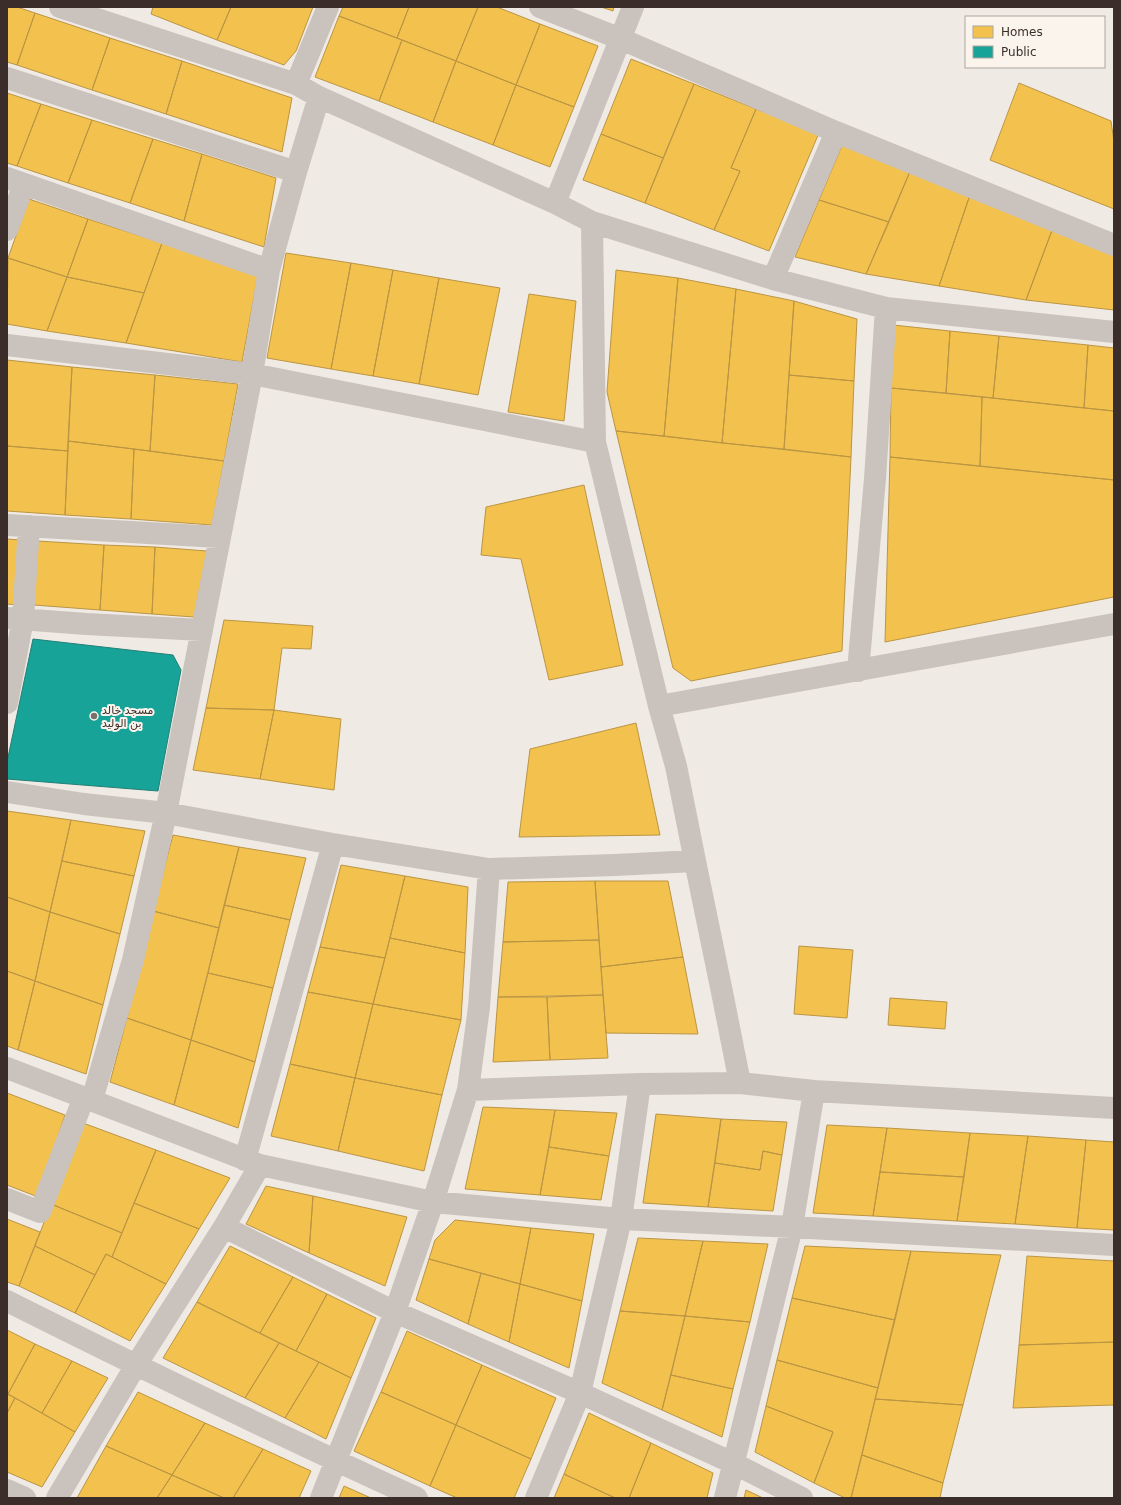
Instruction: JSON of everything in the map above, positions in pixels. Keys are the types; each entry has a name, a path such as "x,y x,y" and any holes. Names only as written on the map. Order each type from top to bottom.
{"street":[{"path":"60,7 296,84 319,97 555,203 592,222 773,279 886,308 1114,332"},
{"path":"296,84 328,7"},
{"path":"540,7 621,39 836,132 1114,245"},
{"path":"555,203 633,7"},
{"path":"7,78 296,172"},
{"path":"7,1200 40,1212 88,1099 133,960 166,813 252,374 269,270 296,172 319,97"},
{"path":"773,279 836,132"},
{"path":"7,230 15,181 269,270"},
{"path":"592,222 595,442 659,706 676,766 740,1083"},
{"path":"858,671 875,479 886,308"},
{"path":"7,345 252,374 595,442"},
{"path":"7,525 219,537"},
{"path":"7,702 15,618 29,526"},
{"path":"15,618 86,624 202,630"},
{"path":"659,706 1114,624"},
{"path":"7,792 84,804 166,813 333,844 489,869 615,866 695,861"},
{"path":"57,1498 136,1365 224,1227 252,1162 333,844"},
{"path":"321,1498 395,1312 433,1202 468,1090 479,1007 489,869"},
{"path":"7,1068 252,1162 433,1202 621,1219 1114,1245"},
{"path":"468,1090 640,1084 740,1083 814,1091 1114,1108"},
{"path":"536,1498 580,1393 621,1219 640,1084"},
{"path":"725,1498 792,1227 814,1091"},
{"path":"224,1227 395,1312 580,1393 733,1463 802,1498"},
{"path":"7,1301 136,1365 336,1461 417,1498"},
{"path":"7,1490 25,1498"}],"building: Homes":[{"path":"7,7 17,7 35,13 17,65 7,62"},
{"path":"153,7 231,7 217,40 151,14"},
{"path":"231,7 313,7 296,51 284,65 217,40"},
{"path":"343,7 409,7 397,38 339,16"},
{"path":"409,7 478,7 456,61 397,38"},
{"path":"478,7 497,7 540,24 516,85 456,61"},
{"path":"601,7 614,7 613,11"},
{"path":"35,13 110,38 92,90 17,65"},
{"path":"339,16 402,40 379,101 315,77"},
{"path":"540,24 598,46 574,107 516,85"},
{"path":"110,38 182,61 166,114 92,90"},
{"path":"402,40 456,61 433,122 379,101"},
{"path":"631,59 694,84 663,158 601,134"},
{"path":"182,61 292,98 282,152 166,114"},
{"path":"456,61 516,85 493,145 433,122"},
{"path":"1019,83 1111,121 1114,142 1114,209 990,160"},
{"path":"694,84 756,109 731,168 740,171 714,230 645,203"},
{"path":"516,85 574,107 550,167 493,145"},
{"path":"7,93 41,104 17,166 7,163"},
{"path":"41,104 92,120 68,183 17,166"},
{"path":"756,109 819,133 769,251 714,230 740,171 731,168"},
{"path":"92,120 153,139 130,203 68,183"},
{"path":"601,134 663,158 645,203 583,180"},
{"path":"153,139 202,154 184,221 130,203"},
{"path":"843,143 911,169 889,222 819,200"},
{"path":"202,154 276,178 264,247 184,221"},
{"path":"911,169 971,192 939,286 866,274"},
{"path":"971,192 1054,225 1026,300 939,286"},
{"path":"29,199 88,219 67,277 8,258"},
{"path":"819,200 889,222 866,274 795,257"},
{"path":"88,219 162,243 144,293 67,277"},
{"path":"1054,225 1114,249 1114,310 1026,300"},
{"path":"162,243 258,275 242,362 126,343"},
{"path":"286,253 351,263 331,369 267,358"},
{"path":"8,258 67,277 47,331 7,324"},
{"path":"351,263 393,270 373,376 331,369"},
{"path":"393,270 439,278 419,384 373,376"},
{"path":"616,270 678,278 664,436 616,431 607,392"},
{"path":"67,277 144,293 126,343 47,331"},
{"path":"439,278 500,288 478,395 419,384"},
{"path":"678,278 736,289 722,443 664,436"},
{"path":"736,289 794,301 784,449 722,443"},
{"path":"529,294 576,301 564,421 508,412"},
{"path":"794,301 857,319 854,381 789,375"},
{"path":"893,325 950,331 946,393 891,388"},
{"path":"950,331 999,336 993,398 946,393"},
{"path":"999,336 1088,345 1084,408 993,398"},
{"path":"1088,345 1114,348 1114,411 1084,408"},
{"path":"7,360 72,367 68,451 7,446"},
{"path":"72,367 155,375 150,451 68,441"},
{"path":"155,375 238,384 224,461 150,451"},
{"path":"789,375 854,381 851,457 784,449"},
{"path":"891,388 982,397 980,466 890,457"},
{"path":"982,397 1114,411 1114,480 980,466"},
{"path":"616,431 851,457 842,651 691,681 673,668"},
{"path":"68,441 134,449 131,519 65,515"},
{"path":"7,446 68,451 65,515 7,511"},
{"path":"134,449 224,461 212,525 131,519"},
{"path":"890,457 1114,480 1114,597 885,642"},
{"path":"584,485 623,665 549,680 521,559 481,555 486,507"},
{"path":"7,539 21,540 18,605 7,604"},
{"path":"37,541 104,545 100,610 34,605"},
{"path":"104,545 155,547 152,614 100,610"},
{"path":"155,547 207,551 194,617 152,614"},
{"path":"224,620 313,626 311,649 282,648 274,710 206,708"},
{"path":"206,708 274,710 260,779 193,770"},
{"path":"274,710 341,719 334,790 260,779"},
{"path":"636,723 660,835 519,837 530,749"},
{"path":"7,811 71,820 50,912 7,897"},
{"path":"71,820 145,831 134,876 62,861"},
{"path":"173,835 239,847 219,928 153,911"},
{"path":"239,847 306,858 290,920 224,905"},
{"path":"62,861 134,876 120,934 50,912"},
{"path":"341,865 405,876 385,958 320,947"},
{"path":"405,876 468,887 465,953 390,938"},
{"path":"595,881 668,881 683,957 601,967"},
{"path":"595,881 599,940 503,942 508,882"},
{"path":"7,897 50,912 35,981 7,971"},
{"path":"224,905 290,920 273,988 208,973"},
{"path":"153,911 219,928 191,1040 127,1018"},
{"path":"50,912 120,934 103,1005 35,981"},
{"path":"390,938 465,953 461,1020 373,1004"},
{"path":"599,940 603,995 498,997 503,942"},
{"path":"799,946 853,950 847,1018 794,1014"},
{"path":"320,947 385,958 373,1004 308,992"},
{"path":"683,957 698,1034 606,1033 601,967"},
{"path":"7,971 35,981 18,1050 7,1046"},
{"path":"208,973 273,988 255,1062 191,1040"},
{"path":"35,981 103,1005 86,1074 18,1050"},
{"path":"308,992 373,1004 355,1078 290,1064"},
{"path":"603,995 608,1058 550,1060 547,997"},
{"path":"498,997 547,997 550,1060 493,1062"},
{"path":"890,998 947,1002 945,1029 888,1025"},
{"path":"373,1004 461,1020 442,1095 355,1078"},
{"path":"127,1018 191,1040 174,1105 110,1082"},
{"path":"191,1040 255,1062 238,1128 174,1105"},
{"path":"290,1064 355,1078 338,1151 271,1136"},
{"path":"355,1078 442,1095 424,1171 338,1151"},
{"path":"7,1093 65,1115 38,1197 7,1185"},
{"path":"483,1107 555,1110 540,1195 465,1189"},
{"path":"555,1110 617,1113 609,1156 549,1147"},
{"path":"656,1114 721,1119 708,1207 643,1203"},
{"path":"721,1119 787,1122 782,1155 763,1151 760,1170 715,1163"},
{"path":"83,1123 156,1150 122,1233 51,1204"},
{"path":"827,1125 887,1128 873,1216 813,1213"},
{"path":"887,1128 970,1133 964,1177 880,1172"},
{"path":"970,1133 1028,1136 1015,1224 957,1221"},
{"path":"1028,1136 1086,1140 1077,1228 1015,1224"},
{"path":"1086,1140 1114,1142 1114,1230 1077,1228"},
{"path":"549,1147 609,1156 601,1200 540,1195"},
{"path":"156,1150 230,1178 199,1229 134,1203"},
{"path":"763,1151 782,1155 773,1211 708,1207 715,1163 760,1170"},
{"path":"880,1172 964,1177 957,1221 873,1216"},
{"path":"266,1186 313,1196 309,1253 246,1224"},
{"path":"313,1196 407,1217 385,1286 309,1253"},
{"path":"134,1203 199,1229 166,1284 112,1257"},
{"path":"51,1204 122,1233 112,1257 106,1254 95,1275 35,1246"},
{"path":"7,1219 40,1232 19,1286 7,1282"},
{"path":"455,1220 531,1228 520,1284 429,1259 435,1240"},
{"path":"531,1228 594,1234 582,1301 520,1284"},
{"path":"638,1238 703,1241 685,1316 620,1311"},
{"path":"703,1241 768,1244 750,1322 685,1316"},
{"path":"35,1246 95,1275 75,1313 19,1286"},
{"path":"230,1246 293,1277 260,1333 197,1302"},
{"path":"805,1246 911,1251 895,1320 792,1298"},
{"path":"911,1251 1001,1255 963,1405 875,1399"},
{"path":"106,1254 166,1284 130,1341 75,1313"},
{"path":"1027,1256 1114,1261 1114,1342 1019,1345"},
{"path":"429,1259 481,1273 468,1324 416,1300"},
{"path":"481,1273 520,1284 509,1342 468,1324"},
{"path":"293,1277 327,1294 296,1351 260,1333"},
{"path":"520,1284 582,1301 569,1368 509,1342"},
{"path":"327,1294 376,1318 351,1378 296,1351"},
{"path":"792,1298 895,1320 878,1388 777,1360"},
{"path":"197,1302 279,1343 245,1398 163,1358"},
{"path":"620,1311 685,1316 662,1410 602,1383"},
{"path":"685,1316 750,1322 733,1389 671,1375"},
{"path":"7,1330 35,1344 8,1394 7,1394"},
{"path":"407,1331 482,1365 456,1425 381,1392"},
{"path":"1114,1342 1114,1405 1013,1408 1019,1345"},
{"path":"279,1343 319,1362 285,1418 245,1398"},
{"path":"35,1344 72,1361 42,1413 8,1394"},
{"path":"777,1360 878,1388 851,1498 845,1498 814,1483 833,1432 766,1406"},
{"path":"72,1361 108,1378 75,1432 42,1413"},
{"path":"319,1362 351,1378 326,1439 285,1418"},
{"path":"482,1365 556,1398 531,1459 456,1425"},
{"path":"671,1375 733,1389 722,1437 662,1410"},
{"path":"138,1392 205,1423 172,1475 106,1446"},
{"path":"381,1392 456,1425 430,1486 354,1451"},
{"path":"7,1394 15,1398 7,1413"},
{"path":"15,1398 75,1432 42,1487 7,1472 7,1413"},
{"path":"875,1399 963,1405 943,1483 862,1455"},
{"path":"766,1406 833,1432 814,1483 755,1452"},
{"path":"589,1413 651,1443 629,1498 615,1498 564,1474"},
{"path":"205,1423 263,1449 233,1498 224,1498 172,1475"},
{"path":"456,1425 531,1459 514,1498 457,1498 430,1486"},
{"path":"651,1443 713,1473 707,1498 629,1498"},
{"path":"106,1446 172,1475 157,1498 77,1498"},
{"path":"263,1449 311,1471 299,1498 233,1498"},
{"path":"862,1455 943,1483 940,1498 851,1498"},
{"path":"564,1474 615,1498 554,1498"},
{"path":"172,1475 224,1498 157,1498"},
{"path":"344,1486 371,1498 339,1498"},
{"path":"746,1490 763,1498 744,1498"}],"building: Public":[{"name":"مسجد خالد بن الوليد","path":"33,639 173,655 181,670 158,791 7,779 7,762"}],"place":[{"name":"مسجد خالد بن الوليد","path":"94,716"}]}
